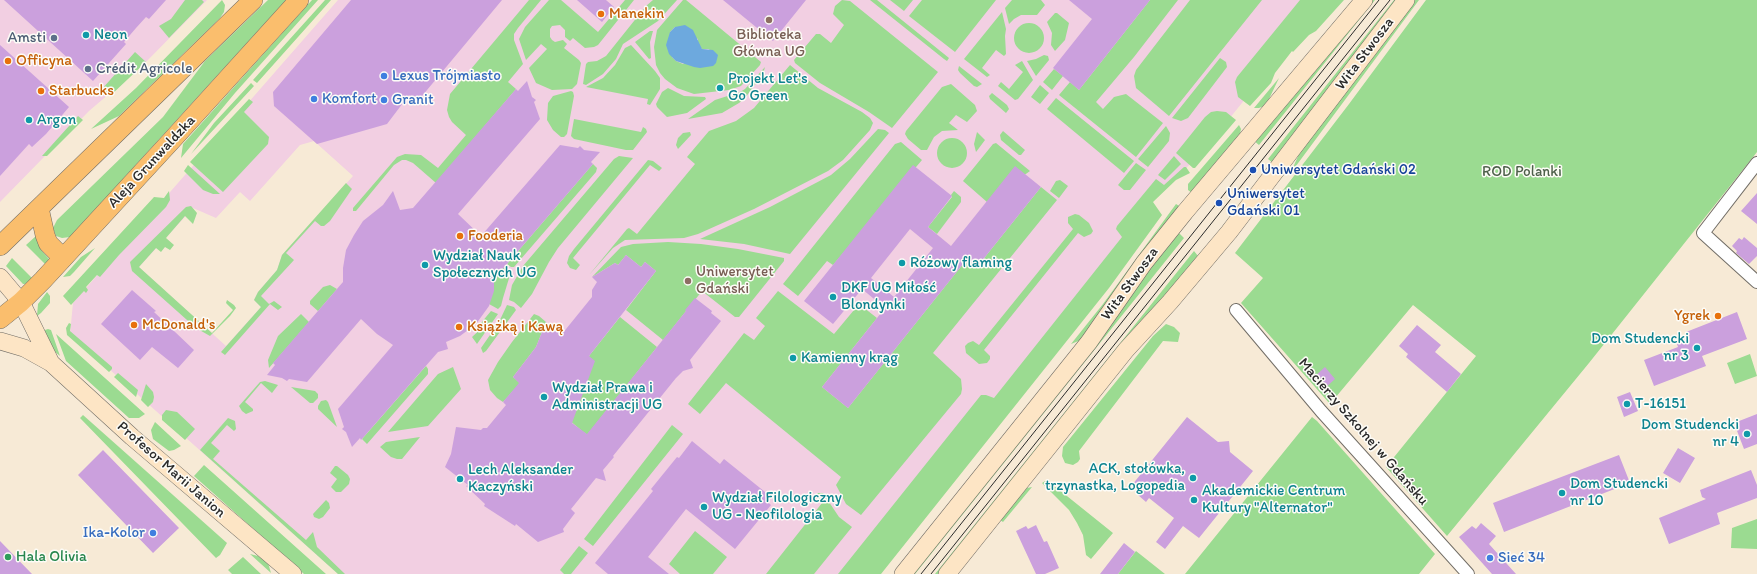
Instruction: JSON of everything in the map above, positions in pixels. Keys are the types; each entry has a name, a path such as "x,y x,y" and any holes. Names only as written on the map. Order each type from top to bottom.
{"main road":[{"path":"0,246 253,0"},
{"name":"Aleja Grunwaldzka","path":"0,320 21,302 172,141 298,0"},
{"path":"39,208 48,243 63,258"}],"street":[{"name":"Wita Stwosza","path":"903,574 1089,342 1144,263 1185,212 1364,0"},
{"name":"Wita Stwosza","path":"947,574 1126,350 1170,302 1229,232 1406,0"},
{"path":"1757,163 1753,177 1703,232 1757,282"},
{"name":"Profesor Marii Janion","path":"0,277 21,302 51,363"},
{"name":"Macierzy Szkolnej w Gdańsku","path":"1236,310 1321,411 1468,574"},
{"name":"Profesor Marii Janion","path":"0,341 24,348 51,363 132,437 293,574"}],"shaded area":[{"path":"0,0 207,0 143,65 89,111 0,202"},
{"name":"Uniwersytet Gdański","path":"338,0 1325,0 1200,155 1123,227 1122,264 877,574 338,574 70,334 73,303","holes":["314,141 353,176 282,255 277,270 258,292 254,300 261,307 226,346 139,267 193,208 216,218 240,192 250,201 300,145"]}],"green space":[{"path":"185,0 202,0 204,2 169,38 159,26 171,19"},
{"path":"222,0 225,5 224,12 220,18 119,116 91,129 136,88"},
{"path":"268,0 286,0 70,237 62,238 56,236 53,228 57,220 163,117 205,61"},
{"path":"312,0 318,0 235,93 181,158 183,144"},
{"path":"325,0 331,0 257,83 253,80"},
{"path":"529,0 541,0 514,34 514,40 523,64 508,82 516,89 436,183 413,163 402,160 394,165 356,211 353,211 353,208 397,157 405,154 421,155 438,168 466,135 452,122 449,117 447,110 450,94"},
{"path":"549,0 561,0 598,32 625,0 634,0 598,45 594,47 585,48 573,38 570,41 565,37 565,30 560,25 552,26 550,29 550,37 552,40 555,42 563,40 567,44 564,48 581,63 577,84 572,89 552,90 536,83 529,68 547,49 541,44 526,60 519,39 525,27"},
{"path":"653,0 677,0 658,21 623,44 616,59 603,74 586,85 583,84 586,64 588,62 597,61 606,56 646,6"},
{"path":"683,0 686,0 761,62 741,86 729,90 694,94 677,88 660,73 656,65 654,47 657,30","holes":["675,27 698,39 698,44 702,49 710,49 683,64 676,61 672,57 670,32"]},
{"path":"842,0 850,1 938,72 892,128 869,112 820,83 795,63 794,60 816,34 820,34 831,43 844,25 833,14 835,6"},
{"path":"870,0 877,0 949,58 947,61 944,59"},
{"path":"890,0 913,0 904,11"},
{"path":"922,0 996,0 955,52 909,16"},
{"path":"1012,0 1041,0 1045,5 1037,15 1021,15 1009,24 1005,8"},
{"path":"1150,0 1178,0 1134,57 1096,102 1103,109 1114,97 1126,94 1163,123 1136,157 1059,95 1070,82 1079,90"},
{"path":"1190,0 1262,0 1169,116 1136,88 1134,76 1136,70"},
{"path":"1300,0 1344,0 1316,31 1309,35 1293,52 1292,51 1275,73 1271,83 1250,106 1238,97 1235,82 1237,77"},
{"path":"1372,0 1375,0 1259,145 1253,140"},
{"path":"1394,0 1398,0 1273,163 1268,159"},
{"path":"1414,0 1419,0 1290,174 1300,152"},
{"name":"ROD Polanki","path":"1426,0 1757,0 1757,152 1589,363 1447,536 1386,467 1476,356 1413,305 1330,404 1241,303 1263,278 1235,253 1349,104"},
{"path":"1002,12 1006,29 1006,54 1004,56 996,50 982,68 990,75 987,77 964,59"},
{"path":"1055,13 1069,23 1065,40 1055,51 1051,45 1052,33 1047,22"},
{"path":"1029,23 1039,28 1044,38 1039,48 1029,53 1019,48 1014,38 1019,28"},
{"path":"650,31 653,31 650,42 651,58 649,59 635,42"},
{"path":"631,45 660,78 660,89 650,105 647,104 648,99 586,87 603,78 615,65 625,48"},
{"path":"135,52 146,62 110,96 102,89"},
{"path":"1044,55 1048,56 1049,60 1036,76 1027,61"},
{"path":"1220,58 1226,62 1227,67 1188,118 1181,121 1172,118"},
{"path":"1022,61 1033,80 1018,99 1015,100 998,86 1001,82 1009,89 1023,72 1015,65"},
{"path":"790,65 818,88 862,112 870,118 873,123 870,130 843,160 828,171 754,209 698,234 684,238 625,240 613,248 589,275 627,229 629,228 637,234 695,164 687,157 709,131 736,121 754,108"},
{"path":"959,66 982,84 977,87 974,86 960,73 958,70"},
{"path":"765,67 763,74 745,98 739,103 722,113 688,119 715,100 745,89"},
{"path":"1054,69 1063,76 1052,90 1043,82"},
{"path":"1279,78 1264,106 1254,108"},
{"path":"251,83 254,86 191,154 214,123"},
{"path":"951,84 975,105 977,111 967,122 956,115 949,123 958,130 942,131 934,137 927,150 921,150 908,139 905,134 906,131 942,87"},
{"path":"1040,85 1049,93 1040,104 1031,97"},
{"path":"668,88 684,96 705,97 706,99 687,113 667,117 656,104 662,92"},
{"path":"571,91 573,92 574,96 567,134 564,137 561,137 553,130 547,120 548,103 553,96"},
{"path":"992,93 1007,105 1009,109 1006,113 990,99 989,96"},
{"path":"1056,98 1134,161 1124,173 1047,109"},
{"path":"249,99 253,102 244,112 269,137 268,144 223,192 190,162"},
{"path":"1211,112 1226,112 1236,120 1195,168 1193,168 1176,153 1205,117"},
{"path":"78,116 83,120 47,156 42,156"},
{"path":"574,119 641,132 643,127 647,132 633,150 626,150 574,139 571,136"},
{"path":"1239,125 1241,129 1240,134 1192,193 1188,190 1188,184"},
{"path":"1166,126 1170,133 1169,141 1148,167 1138,159"},
{"path":"878,129 885,130 889,133 790,254 744,244 700,239 770,207 831,175 850,159"},
{"path":"1003,131 1025,150 1021,155 1001,140 1000,135"},
{"path":"690,132 691,135 678,149 676,145 678,138 683,133"},
{"path":"977,132 985,140 976,152 974,144"},
{"path":"952,138 962,143 967,153 962,163 952,168 942,163 937,153 942,143"},
{"path":"901,142 922,160 833,265 827,261 798,296 783,284 895,144"},
{"path":"996,143 1030,171 987,202 963,181 993,144"},
{"path":"619,156 633,158 558,248 532,294 521,308 509,300 512,285 523,266 614,159"},
{"path":"1174,156 1181,164 1165,180 1158,175"},
{"path":"648,160 653,161 662,168 659,171 650,165 573,258 580,265 576,270 570,268 567,263 569,256 574,249"},
{"path":"1136,163 1146,170 1130,190 1124,190 1118,185"},
{"path":"593,164 597,168 596,172 514,267 507,264"},
{"path":"188,165 220,194 213,194 203,190 184,171"},
{"path":"1184,167 1186,167 1190,173 1176,180 1153,202 1162,215 1109,288 881,574 838,574 981,395 994,398 1122,237 1116,229 1117,226 1156,179 1164,185"},
{"path":"1060,180 1068,186 1059,198 1050,191 1056,181"},
{"path":"346,183 352,189 330,221 324,226 321,226 315,221 286,253 294,260 261,296 269,304 274,301 282,307 278,310 270,304 225,355 221,352 261,307 254,300 258,292 277,270 282,255"},
{"path":"1041,187 1057,200 933,353 961,379 961,394 861,515 846,504 836,485 841,477 726,383 700,414 688,404 744,333 754,340 765,326 756,318 778,291 834,334 859,304 877,318 822,387 848,408 967,259 977,267"},
{"path":"169,191 170,200 166,207 119,255 100,277 97,275 86,287 88,290 86,293 84,291 71,305 63,296 154,197 164,198"},
{"path":"954,191 961,197 961,202 937,234 928,227 952,197 951,195"},
{"path":"1176,204 1181,207 1081,340 1071,344 1103,304"},
{"path":"191,206 197,213 193,224 185,216 166,238 174,245 170,250 165,247 161,252 156,248 139,267 212,333 233,310 226,303 227,300 234,305 236,308 230,316 210,336 196,328 132,271 130,262 186,207"},
{"path":"1075,214 1079,215 1089,223 1093,231 1091,234 1084,237 1078,233 984,350 990,356 987,363 979,364 966,353 965,346 973,341 979,345 1073,229 1068,223 1068,217"},
{"path":"1194,215 1179,233 1184,238 915,574 911,574 1146,272"},
{"path":"36,236 42,251 49,259 45,264 26,245"},
{"path":"668,242 701,244 738,249 784,258 784,261 739,317 735,317 702,291 663,340 626,310 656,271 645,262 641,267 626,255 618,265 615,263 592,277 621,247 633,244"},
{"path":"95,248 70,276 63,277 81,257"},
{"path":"1194,251 1198,256 939,574 935,574"},
{"path":"12,258 32,278 25,284 23,284 6,266"},
{"path":"494,267 501,271 504,267 510,275 501,306 498,309 489,304"},
{"path":"330,285 337,289 318,311 310,304 310,301 323,287"},
{"path":"47,292 50,296 50,303 37,316 38,304"},
{"path":"507,305 514,307 516,310 483,353 481,348 499,322"},
{"path":"491,311 498,314 477,344 472,337 484,326 481,323"},
{"path":"301,314 309,322 269,368 268,360 278,336"},
{"path":"534,314 546,322 536,347 513,377 521,384 503,402 490,390 488,380 498,362"},
{"path":"620,317 657,347 587,435 569,420 589,356"},
{"path":"69,323 71,324 70,331 112,367 109,372 67,335 66,328"},
{"path":"1166,324 1174,327 1180,333 1178,342 1163,341 1079,451 1080,459 1078,462 1073,465 1065,463 1062,456 1063,447 1153,336"},
{"path":"48,329 51,330 60,356 54,351 42,331"},
{"path":"56,334 145,414 139,418 129,418 66,361"},
{"path":"1750,354 1757,376 1735,384 1727,363"},
{"path":"426,366 428,369 428,374 367,444 362,439"},
{"path":"453,367 461,389 428,426 388,432 438,374"},
{"path":"118,373 138,390 136,397 114,377"},
{"path":"265,381 278,385 272,393 261,383 245,402 253,409 253,411 246,414 239,406 260,382"},
{"path":"146,384 153,392 154,397 153,402 148,407 141,400"},
{"path":"291,387 315,391 318,394 318,398 313,403 310,403"},
{"path":"326,400 337,427 318,409 321,401"},
{"path":"166,410 177,412 195,429 185,440 162,420 162,415"},
{"path":"83,415 227,543 220,555 216,558 80,418"},
{"path":"1312,417 1435,554 1419,574 1185,574"},
{"path":"228,418 235,421 236,429 234,431 227,425 211,443 220,451 213,459 306,540 313,532 317,547 345,574 338,574 200,450"},
{"path":"155,422 181,446 169,451 153,439 151,430"},
{"path":"672,425 683,434 593,546 584,539"},
{"path":"420,437 402,459 391,457 380,447 386,442"},
{"path":"204,465 326,574 304,574 194,476"},
{"path":"335,466 348,475 350,479 349,484 341,492 336,492 331,487 337,479 330,473"},
{"path":"1047,480 1113,533 1091,559 1086,555 1083,535 1069,510 1042,483"},
{"path":"1032,487 1003,522 1000,520 1025,490"},
{"path":"818,493 823,493 839,517 852,527 814,574 766,574 822,503 815,497"},
{"path":"326,500 329,503 330,508 323,517 319,519 314,517 313,514"},
{"path":"1757,519 1757,549 1731,548 1732,528"},
{"path":"695,531 727,557 713,574 680,574 669,564"},
{"path":"579,546 588,553 571,574 564,574 560,570"},
{"path":"1136,551 1165,574 1118,574"},
{"path":"250,554 258,556 268,563 271,573"},
{"path":"243,557 261,574 232,574 228,570"}],"water":[{"path":"685,25 693,30 702,49 713,50 718,55 716,63 713,66 700,68 694,67 676,61 669,54 666,45 670,32 675,27"}],"building":[{"name":"Neon","path":"4,0 166,0 149,19 146,17 136,28 124,42 126,44 93,81"},
{"name":"Lexus Trójmiasto","path":"351,0 502,0 417,102 409,95 387,124 317,144 274,106 273,92"},
{"name":"Manekin","path":"577,0 606,0 614,7 602,22"},
{"name":"Biblioteka Główna UG","path":"723,0 806,0 773,41"},
{"path":"1069,0 1150,0 1079,90 1053,68 1092,19"},
{"name":"Argon","path":"0,45 69,107 46,134 32,147 29,144 0,176"},
{"name":"Wydział Nauk Społecznych UG","path":"527,81 532,97 536,100 534,102 540,119 458,214 481,236 560,145 578,148 580,146 584,150 600,152 591,162 593,164 494,279 494,291 489,306 476,324 460,336 446,342 448,349 438,352 361,440 360,438 352,447 346,432 342,429 344,427 338,409 393,345 377,334 361,319 307,382 289,379 287,381 282,378 267,375 275,365 273,363 343,282 343,268 346,250 363,221 383,205 393,191 400,210 413,208 516,89 518,91"},
{"path":"913,165 952,196 928,227 951,246 1015,166 1041,187 977,267 967,259 848,408 822,387 885,308 862,289 833,324 804,301","holes":["910,229 933,248 894,297 871,278"]},
{"path":"1757,193 1757,224 1741,211"},
{"path":"1744,237 1757,248 1757,256 1749,264 1736,253 1737,251 1732,246 1739,238 1742,240"},
{"name":"Wydział Prawa i Administracji UG","path":"626,255 641,267 645,262 656,271 589,356 595,361 572,423 587,434 695,298 712,311 711,313 721,321 690,360 693,368 683,371 676,378 613,456 614,457 603,470 606,481 596,478 571,509 575,513 563,529 564,532 538,542 516,524 515,526 484,506 485,504 466,486 468,485 445,467 451,454 456,427 481,430 483,428 487,428 506,405 503,402 519,383 513,377 536,347 546,322 562,334 592,297 592,290 597,282 592,277 615,263 618,265"},
{"name":"McDonald's","path":"132,290 156,311 154,312 194,350 178,368 152,347 140,360 101,324"},
{"name":"Dom Studencki nr 3","path":"1737,312 1747,339 1702,356 1706,366 1654,386 1644,360 1678,347 1677,344 1689,340 1686,332"},
{"path":"1417,325 1441,345 1435,352 1461,374 1447,392 1406,357 1408,354 1399,346"},
{"path":"1325,367 1335,379 1324,389 1314,377"},
{"name":"T-16151","path":"1630,392 1638,411 1624,417 1617,397"},
{"name":"Dom Studencki nr 4","path":"1757,414 1757,444 1744,449 1734,423"},
{"name":"ACK, stołówka, trzynastka, Logopedia","path":"1187,417 1218,442 1229,441 1230,452 1253,471 1199,538 1183,526 1165,549 1156,542 1174,518 1149,498 1146,502 1138,495 1141,492 1132,485"},
{"name":"Wydział Filologiczny UG - Neofilologia","path":"692,441 720,464 724,459 770,496 766,501 771,505 735,549 686,509 648,557 669,574 608,574 595,563 653,491 651,489"},
{"path":"1678,448 1695,458 1680,483 1663,473"},
{"path":"103,450 179,528 153,553 78,475"},
{"name":"Dom Studencki nr 10","path":"1619,455 1630,483 1504,532 1493,503"},
{"path":"1751,470 1757,485 1757,498 1717,513 1720,524 1669,544 1659,518 1706,499 1702,497 1700,490"},
{"name":"Sieć 34","path":"1481,523 1496,536 1489,544 1516,574 1492,574 1459,537 1472,526 1476,529"},
{"path":"1036,525 1044,542 1047,541 1059,568 1045,574 1036,574 1016,531 1026,526 1028,529"},
{"name":"Hala Olivia","path":"0,541 32,574 0,574"},
{"path":"1124,543 1135,552 1118,574 1100,574"}],"tram line":[{"path":"921,574 1379,0"},
{"path":"931,574 1390,0"}],"place":[{"name":"Manekin","path":"601,14"},
{"name":"Biblioteka Główna UG","path":"769,20"},
{"name":"Neon","path":"86,35"},
{"name":"Amsti","path":"54,38"},
{"name":"Officyna","path":"8,61"},
{"name":"Crédit Agricole","path":"88,69"},
{"name":"Lexus Trójmiasto","path":"384,76"},
{"name":"Projekt Let's Go Green","path":"720,88"},
{"name":"Starbucks","path":"41,91"},
{"name":"Komfort","path":"314,99"},
{"name":"Granit","path":"384,100"},
{"name":"Argon","path":"29,120"},
{"name":"Uniwersytet Gdański 02","path":"1253,170"},
{"name":"Uniwersytet Gdański 01","path":"1219,203"},
{"name":"Fooderia","path":"460,236"},
{"name":"Różowy flaming","path":"902,263"},
{"name":"Wydział Nauk Społecznych UG","path":"425,265"},
{"name":"Uniwersytet Gdański","path":"688,281"},
{"name":"DKF UG Miłość Blondynki","path":"833,297"},
{"name":"Ygrek","path":"1718,316"},
{"name":"McDonald's","path":"134,325"},
{"name":"Książką i Kawą","path":"459,327"},
{"name":"Dom Studencki nr 3","path":"1697,348"},
{"name":"Kamienny krąg","path":"793,358"},
{"name":"Wydział Prawa i Administracji UG","path":"544,397"},
{"name":"T-16151","path":"1627,404"},
{"name":"Dom Studencki nr 4","path":"1747,434"},
{"name":"ACK, stołówka, trzynastka, Logopedia","path":"1193,478"},
{"name":"Lech Aleksander Kaczyński","path":"460,479"},
{"name":"Dom Studencki nr 10","path":"1562,493"},
{"name":"Akademickie Centrum Kultury \"Alternator\"","path":"1194,500"},
{"name":"Wydział Filologiczny UG - Neofilologia","path":"704,507"},
{"name":"Ika-Kolor","path":"153,533"},
{"name":"Hala Olivia","path":"8,557"},
{"name":"Sieć 34","path":"1490,558"}]}
